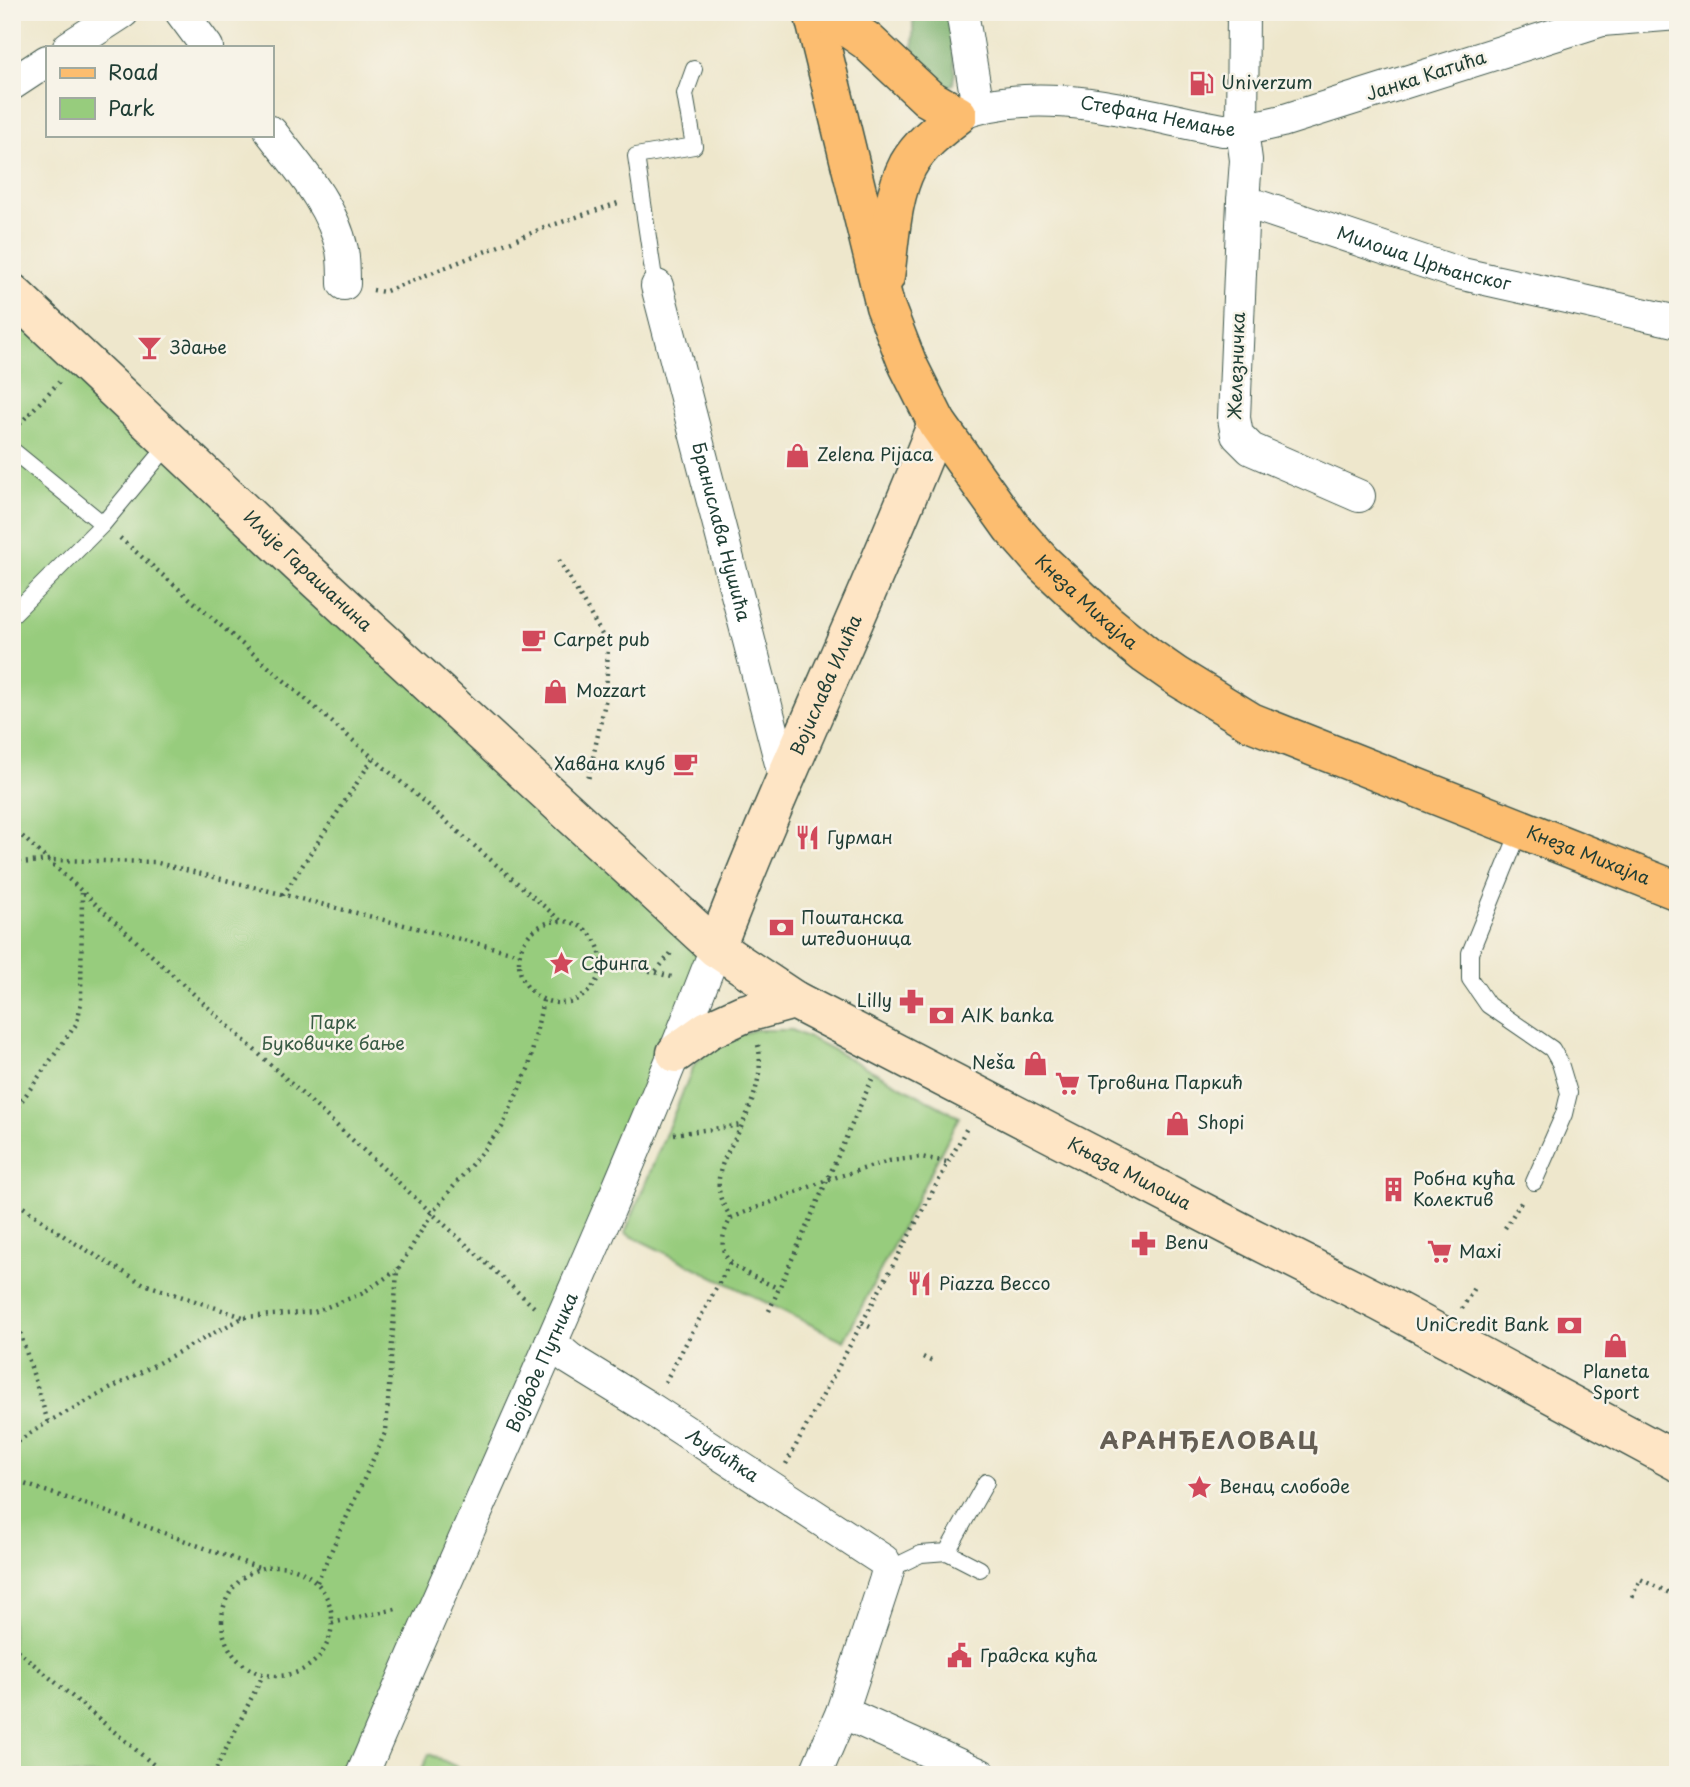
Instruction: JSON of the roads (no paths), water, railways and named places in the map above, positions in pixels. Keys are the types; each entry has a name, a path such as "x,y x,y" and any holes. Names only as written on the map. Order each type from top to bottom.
{"main road":[{"name":"Кнеза Михајла","path":"813,12 885,306 908,365 937,423 1012,528 1042,562 1108,624 1176,676 1251,722 1678,891"},
{"path":"825,12 867,41 928,98 968,111"},
{"path":"883,294 899,190 908,164 928,139 968,111"}],"street":[{"path":"71,46 124,12"},
{"path":"181,12 206,46"},
{"path":"962,12 968,111"},
{"name":"Стефана Немање","path":"968,111 1033,99 1223,130 1242,130 1243,12"},
{"name":"Јанка Катића","path":"1242,130 1282,121 1603,16 1678,14"},
{"path":"12,84 46,62"},
{"path":"1242,130 1246,160 1243,201"},
{"path":"273,135 331,218 342,250 344,284"},
{"name":"Милоша Црњанског","path":"1243,201 1458,273 1678,322"},
{"name":"Железничка","path":"1243,201 1234,418 1237,435 1251,449 1359,495"},
{"name":"Бранислава Нушића","path":"657,286 785,779"},
{"name":"Илије Гарашанина","path":"12,293 170,443 607,846"},
{"name":"Војислава Илића","path":"716,948 785,779 901,515 937,423"},
{"name":"Књаза Милоша","path":"607,846 716,948 794,1000 1380,1302 1678,1462"},
{"name":"Војводе Путника","path":"362,1775 676,1053 716,948"},
{"path":"676,1053 708,1030 743,1014 794,1000"},
{"name":"Љубићка","path":"551,1343 570,1359 884,1561 888,1570"},
{"path":"815,1775 842,1712 888,1570"},
{"path":"842,1712 981,1775"}],"lane":[{"path":"657,286 636,156 694,146 685,94 694,69"},
{"path":"12,615 103,524 170,443"},
{"path":"12,450 103,524"},
{"path":"1520,830 1470,953 1470,979 1488,1005 1552,1049 1560,1063 1569,1093 1567,1104 1534,1182"},
{"path":"947,1552 986,1482"},
{"path":"888,1570 921,1554 947,1552 980,1569"}],"place":[{"name":"Univerzum","path":"1201,83"},
{"name":"Здање","path":"150,348"},
{"name":"Zelena Pijaca","path":"797,455"},
{"name":"Carpet pub","path":"533,640"},
{"name":"Mozzart","path":"556,691"},
{"name":"Хавана клуб","path":"685,764"},
{"name":"Гурман","path":"807,838"},
{"name":"Поштанска штедионица","path":"781,928"},
{"name":"Сфинга","path":"561,964"},
{"name":"Lilly","path":"912,1001"},
{"name":"AIK banka","path":"941,1016"},
{"name":"Neša","path":"1035,1063"},
{"name":"Трговина Паркић","path":"1067,1083"},
{"name":"Shopi","path":"1177,1123"},
{"name":"Робна кућа Колектив","path":"1393,1189"},
{"name":"Benu","path":"1144,1243"},
{"name":"Maxi","path":"1439,1252"},
{"name":"Piazza Becco","path":"919,1284"},
{"name":"UniCredit Bank","path":"1569,1325"},
{"name":"Planeta Sport","path":"1616,1345"},
{"name":"Венац слободе","path":"1199,1487"},
{"name":"Градска кућа","path":"960,1656"}],"district":[{"name":"АРАНЂЕЛОВАЦ","path":"1210,1441"}],"park label":[{"name":"Парк Буковичке бање","path":"333,1033"}]}
